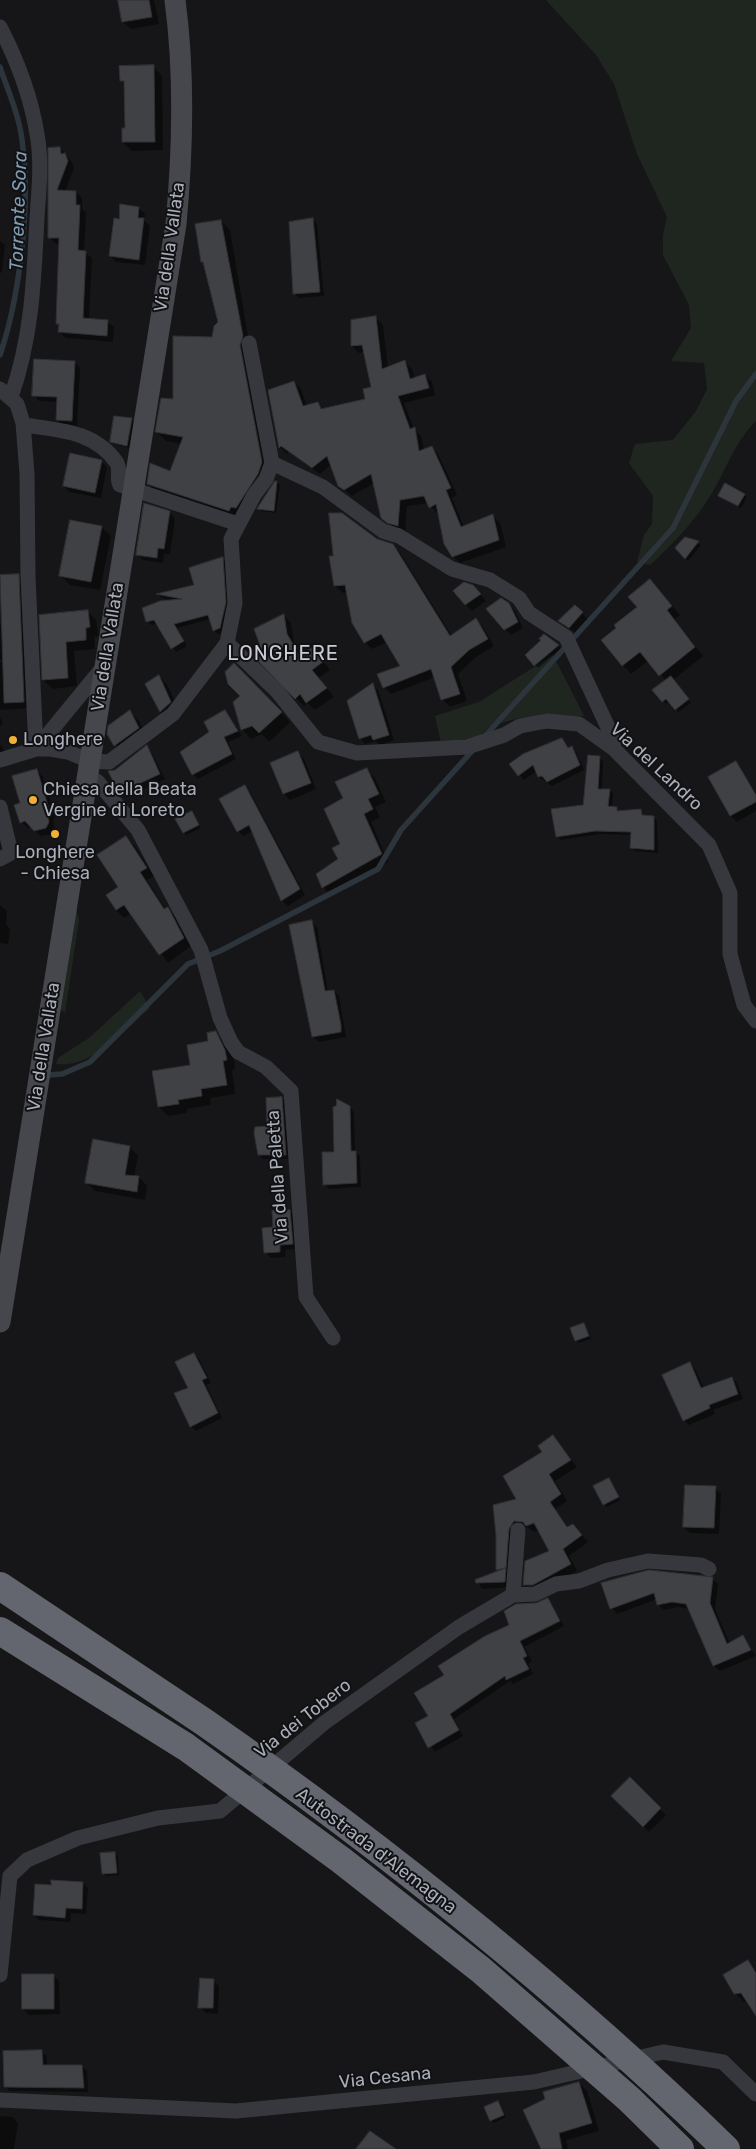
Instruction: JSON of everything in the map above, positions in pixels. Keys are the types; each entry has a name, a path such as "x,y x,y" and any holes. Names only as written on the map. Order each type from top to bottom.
{"highway":[{"name":"Autostrada d'Alemagna","path":"0,1586 204,1723 362,1838 502,1948 652,2077 726,2149"},
{"name":"Autostrada d'Alemagna","path":"0,1631 186,1747 341,1860 481,1970 628,2099 680,2149"}],"main road":[{"name":"Via della Vallata","path":"0,1322 176,224 182,154 182,97 175,0"}],"street":[{"path":"0,27 13,54 29,98 39,150 32,309 24,359 6,393 21,412 24,425 36,749"},
{"path":"88,770 108,762 172,714 227,643 235,603 231,539 238,524 266,479 272,462 248,343"},
{"path":"24,425 70,431 85,436 100,446 116,463 120,485 238,524"},
{"path":"272,462 323,487 376,526 399,536 452,569 490,580 519,598 529,613 566,637 612,736 614,749"},
{"name":"Via del Landro","path":"227,643 277,692 318,742 341,749 357,753 467,747 504,734 520,726 547,721 579,724 614,749 709,844 730,893 730,954 744,1005 756,1021"},
{"path":"0,760 36,749 104,666"},
{"name":"Via della Paletta","path":"36,749 68,752 88,770 138,830 201,950 220,1018 231,1042 238,1052 266,1067 291,1091 306,1297 333,1338"},
{"path":"0,807 12,853 0,859"},
{"path":"513,1595 518,1530"},
{"name":"Via dei Tobero","path":"0,1975 10,1876 27,1860 78,1838 158,1818 220,1811 324,1723 459,1627 513,1595 535,1594 556,1584 579,1581 608,1570 648,1561 701,1565 709,1569"},
{"name":"Via Cesana","path":"0,2100 236,2112 534,2082 662,2052 723,2062 756,2094"}],"shaded area":[{"path":"546,0 756,0 756,421 734,450 712,494 699,512 679,536 650,565 637,562 644,535 652,524 653,496 629,463 635,444 673,440 696,411 707,389 704,363 671,361 691,328 689,305 663,255 663,235 667,217 637,154 614,84 596,55"},
{"path":"553,655 584,716 519,718 490,726 479,737 441,743 435,716 479,702"},
{"path":"75,903 79,920 65,1013 59,1009"},
{"path":"140,991 150,1008 119,1036 95,1054 82,1060 69,1064 56,1064 58,1058 89,1038"}],"building":[{"path":"118,0 149,0 152,17 122,22"},
{"path":"154,65 155,142 122,142 122,128 125,128 124,81 120,81 119,66"},
{"path":"60,147 61,154 65,153 68,161 57,190 76,191 76,205 80,205 78,250 86,251 83,318 108,320 107,336 58,332 59,324 56,324 59,238 48,238 48,148"},
{"path":"120,204 139,207 138,218 144,218 139,260 109,256 114,218 119,219"},
{"path":"313,218 320,292 293,294 289,222"},
{"path":"221,220 243,336 240,345 262,462 258,474 236,508 231,507 229,511 147,484 150,463 170,471 183,437 155,432 161,398 173,399 173,336 212,337 214,326 218,322 203,262 201,262 195,224"},
{"path":"376,316 382,369 405,360 410,379 425,374 429,388 398,396 410,429 415,427 419,451 432,446 451,488 446,490 461,527 493,514 499,540 452,557 444,544 436,504 429,508 424,496 400,500 398,526 387,523 381,518 371,474 344,490 338,486 327,456 312,468 281,446 279,448 268,390 294,381 303,406 318,402 321,409 365,399 363,389 371,387 362,345 351,346 351,320"},
{"path":"34,359 75,361 72,421 56,420 57,397 32,396"},
{"path":"114,416 132,418 127,446 110,442"},
{"path":"70,453 102,460 95,493 63,486"},
{"path":"275,481 277,481 274,511 257,509"},
{"path":"725,483 745,494 738,506 718,496"},
{"path":"144,503 170,511 164,549 158,548 157,558 136,555"},
{"path":"329,513 342,513 377,539 393,544 450,636 476,618 488,639 469,650 451,667 460,694 441,700 431,669 383,688 377,674 400,666 381,634 364,643 352,623 345,585 334,586 329,556 333,556"},
{"path":"70,520 102,526 91,582 59,576"},
{"path":"685,537 699,541 685,559 675,548"},
{"path":"223,557 226,602 220,628 213,631 208,615 174,624 184,641 171,649 154,620 146,622 142,608 160,601 182,599 156,594 194,585 189,568"},
{"path":"19,574 24,702 4,703 0,575"},
{"path":"650,579 672,606 667,610 695,647 659,676 640,652 622,666 601,640 616,628 614,625 637,607 628,597"},
{"path":"464,582 473,585 481,594 465,605 453,591"},
{"path":"501,598 509,603 518,622 504,630 486,609"},
{"path":"575,605 583,612 569,628 558,621"},
{"path":"88,610 90,627 86,628 86,640 66,642 68,678 42,680 39,615"},
{"path":"284,614 287,634 300,656 314,646 324,661 312,670 327,688 306,703 300,694 295,699 249,652 260,645 254,629"},
{"path":"544,634 559,645 534,666 525,655 541,640 539,639"},
{"path":"234,663 282,712 259,733 252,726 241,730 233,702 240,696 228,684 225,672"},
{"path":"159,675 171,702 160,712 145,684"},
{"path":"671,676 689,699 675,710 666,699 662,702 652,690"},
{"path":"373,683 389,735 373,740 371,735 359,739 347,701"},
{"path":"130,710 139,728 114,746 107,734 108,726"},
{"path":"225,710 238,731 224,737 232,754 192,775 180,752 209,732 204,722"},
{"path":"562,738 568,748 572,746 580,765 547,782 542,776 538,777 533,765 518,776 509,764 523,754"},
{"path":"147,745 160,774 119,793 108,771 115,770"},
{"path":"298,751 311,783 283,794 270,763"},
{"path":"588,755 600,756 598,789 610,789 608,806 617,807 617,811 641,809 642,815 654,816 654,850 630,848 631,832 595,831 556,837 551,809 583,805"},
{"path":"736,761 756,795 756,802 730,816 708,777"},
{"path":"367,768 379,794 368,799 373,809 364,814 382,854 322,888 316,874 338,859 332,848 340,844 324,809 343,798 335,782"},
{"name":"Chiesa della Beata Vergine di Loreto","path":"37,769 50,812 47,812 49,822 46,828 34,831 25,821 20,823 14,805 20,803 12,776"},
{"path":"245,785 300,889 281,901 249,825 237,832 219,799"},
{"path":"192,811 199,825 183,833 175,819"},
{"path":"126,836 147,868 140,872 164,909 168,907 184,938 159,955 124,905 116,910 106,895 118,887 97,855"},
{"path":"312,920 325,991 334,990 341,1032 312,1037 289,925"},
{"path":"216,1031 225,1050 227,1060 223,1061 227,1085 201,1089 202,1096 178,1100 179,1104 158,1107 152,1071 190,1065 187,1045 208,1041 207,1033"},
{"path":"282,1097 286,1155 258,1155 254,1133 255,1127 267,1126 266,1098"},
{"path":"337,1099 350,1106 351,1151 356,1151 357,1183 323,1185 322,1152 334,1152 333,1107 336,1106"},
{"path":"93,1139 130,1146 125,1175 139,1176 137,1192 85,1183"},
{"path":"290,1210 293,1244 280,1245 280,1252 264,1253 262,1228 273,1227 272,1211"},
{"path":"584,1323 589,1336 575,1341 570,1328"},
{"path":"194,1353 207,1378 202,1380 218,1413 190,1427 174,1393 188,1388 175,1362"},
{"path":"690,1362 701,1388 732,1377 738,1394 709,1405 710,1408 683,1421 662,1375"},
{"path":"553,1435 571,1460 549,1474 561,1494 550,1502 567,1527 573,1524 582,1535 563,1549 571,1564 533,1585 523,1585 525,1561 549,1551 534,1523 526,1526 523,1522 514,1521 509,1529 506,1568 496,1570 496,1535 493,1505 516,1499 503,1476 542,1452 538,1446"},
{"path":"609,1478 619,1497 603,1505 593,1486"},
{"path":"685,1485 716,1486 714,1528 683,1527"},
{"path":"506,1568 505,1582 476,1583 475,1580"},
{"path":"649,1570 713,1577 710,1603 727,1644 743,1635 751,1650 713,1666 686,1604 672,1602 657,1605 654,1593 610,1609 601,1583"},
{"path":"548,1598 560,1621 520,1641 527,1656 523,1658 529,1669 506,1680 505,1676 450,1714 459,1730 428,1748 415,1723 428,1716 414,1693 444,1675 438,1666 485,1636 509,1625 504,1611 516,1604 536,1603"},
{"path":"630,1777 661,1808 643,1827 611,1796"},
{"path":"115,1852 117,1873 102,1874 100,1853"},
{"path":"51,1880 83,1882 82,1909 66,1908 65,1918 33,1915 35,1884 51,1885"},
{"path":"748,1960 756,1973 756,2016 741,1993 734,1994 723,1975"},
{"path":"22,1974 54,1974 54,2009 22,2009"},
{"path":"200,1978 214,1979 213,2008 198,2008"},
{"path":"42,2050 43,2065 82,2065 84,2088 4,2087 3,2051"},
{"path":"579,2082 592,2123 559,2133 562,2149 541,2149 523,2110 545,2099 543,2092"},
{"path":"498,2101 504,2115 490,2121 484,2107"},
{"path":"370,2131 396,2149 356,2149"}],"waterway":[{"name":"Torrente Sora","path":"0,67 21,131 25,192 22,249 18,278 0,355"},
{"path":"485,736 673,528 736,401 756,374"},
{"path":"49,1075 62,1074 90,1062 188,964 220,951 378,869 401,830 474,749"}],"place":[{"name":"Longhere","path":"13,740"},
{"name":"Chiesa della Beata Vergine di Loreto","path":"33,800"},
{"name":"Longhere - Chiesa","path":"55,834"}],"district":[{"name":"LONGHERE","path":"283,654"}]}
